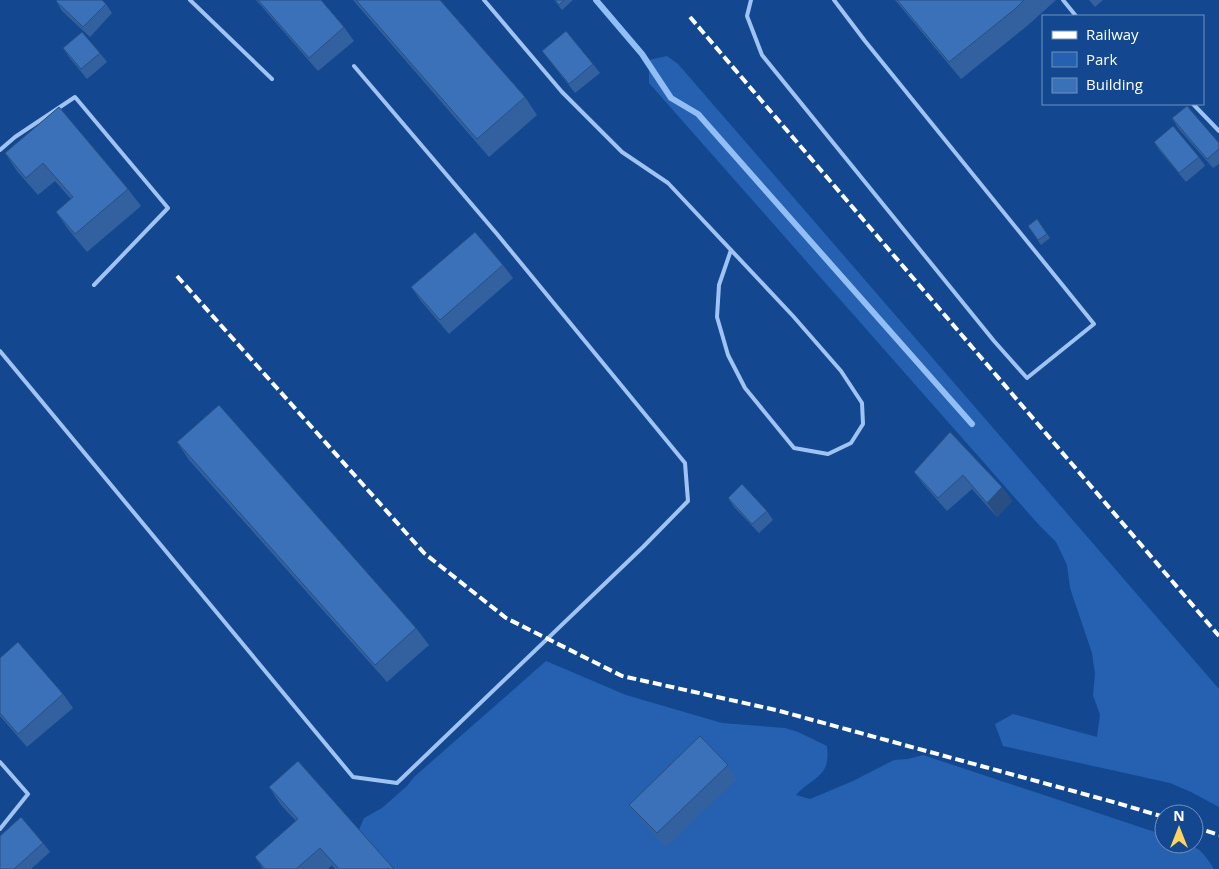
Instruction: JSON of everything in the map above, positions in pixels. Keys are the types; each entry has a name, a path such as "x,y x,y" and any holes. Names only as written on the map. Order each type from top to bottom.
{"lane":[{"path":"190,0 272,79"},
{"path":"484,0 562,92 622,152 668,183 731,250 793,316 835,364 862,403 863,424 851,443 828,454 794,448 745,388 728,354 717,318 719,285 731,250"},
{"path":"751,0 747,16 762,55 994,341 1027,378 1094,324 834,0"},
{"path":"1063,0 1075,15"},
{"path":"0,351 353,777 397,783 643,547 688,501 685,463 497,234 354,66"},
{"path":"0,150 75,97 168,208 94,285"},
{"path":"1195,105 1219,131"},
{"path":"0,762 28,794 0,829"}],"green space":[{"path":"667,56 678,64 1219,689 1219,807 1170,783 1003,746 995,724 1013,714 1097,737 1100,715 1093,695 1095,674 1092,653 1070,588 1067,565 1056,542 649,83 649,60"},
{"path":"546,661 626,695 722,723 785,728 827,746 828,757 823,771 796,795 810,799 853,781 894,760 923,755 1154,832 1154,854 1204,854 1214,869 391,869 358,832 364,818 382,808 407,786 414,777"}],"building":[{"path":"57,0 102,0 106,4 83,27"},
{"path":"258,0 321,0 344,27 309,58"},
{"path":"356,0 440,0 525,97 477,139"},
{"path":"555,0 564,0 559,5"},
{"path":"897,0 1024,0 949,62"},
{"path":"566,31 593,64 569,84 542,51"},
{"path":"82,32 100,53 81,69 63,48"},
{"path":"1187,106 1219,143 1219,149 1207,159 1172,118"},
{"path":"59,107 128,189 75,234 56,212 73,197 43,163 26,178 5,153"},
{"path":"1173,126 1199,157 1179,173 1154,142"},
{"path":"1037,219 1047,234 1038,240 1028,226"},
{"path":"475,232 503,265 440,320 411,287"},
{"path":"219,405 416,628 375,665 177,442"},
{"path":"950,432 1002,487 987,503 963,475 938,498 914,472"},
{"path":"742,484 767,511 752,524 728,498"},
{"path":"18,642 63,694 18,734 0,713 0,658"},
{"path":"700,736 728,765 657,833 629,805"},
{"path":"298,761 394,869 339,869 320,848 296,869 265,869 255,857 298,819 269,787"},
{"path":"21,817 43,843 14,869 0,869 0,836"}],"waterway":[{"path":"596,0 642,54 671,98 698,114 972,424"}],"railway":[{"path":"690,17 1219,636"},
{"path":"177,276 424,553 506,618 622,676 776,710 1154,814"},
{"path":"1204,830 1219,835"}]}
